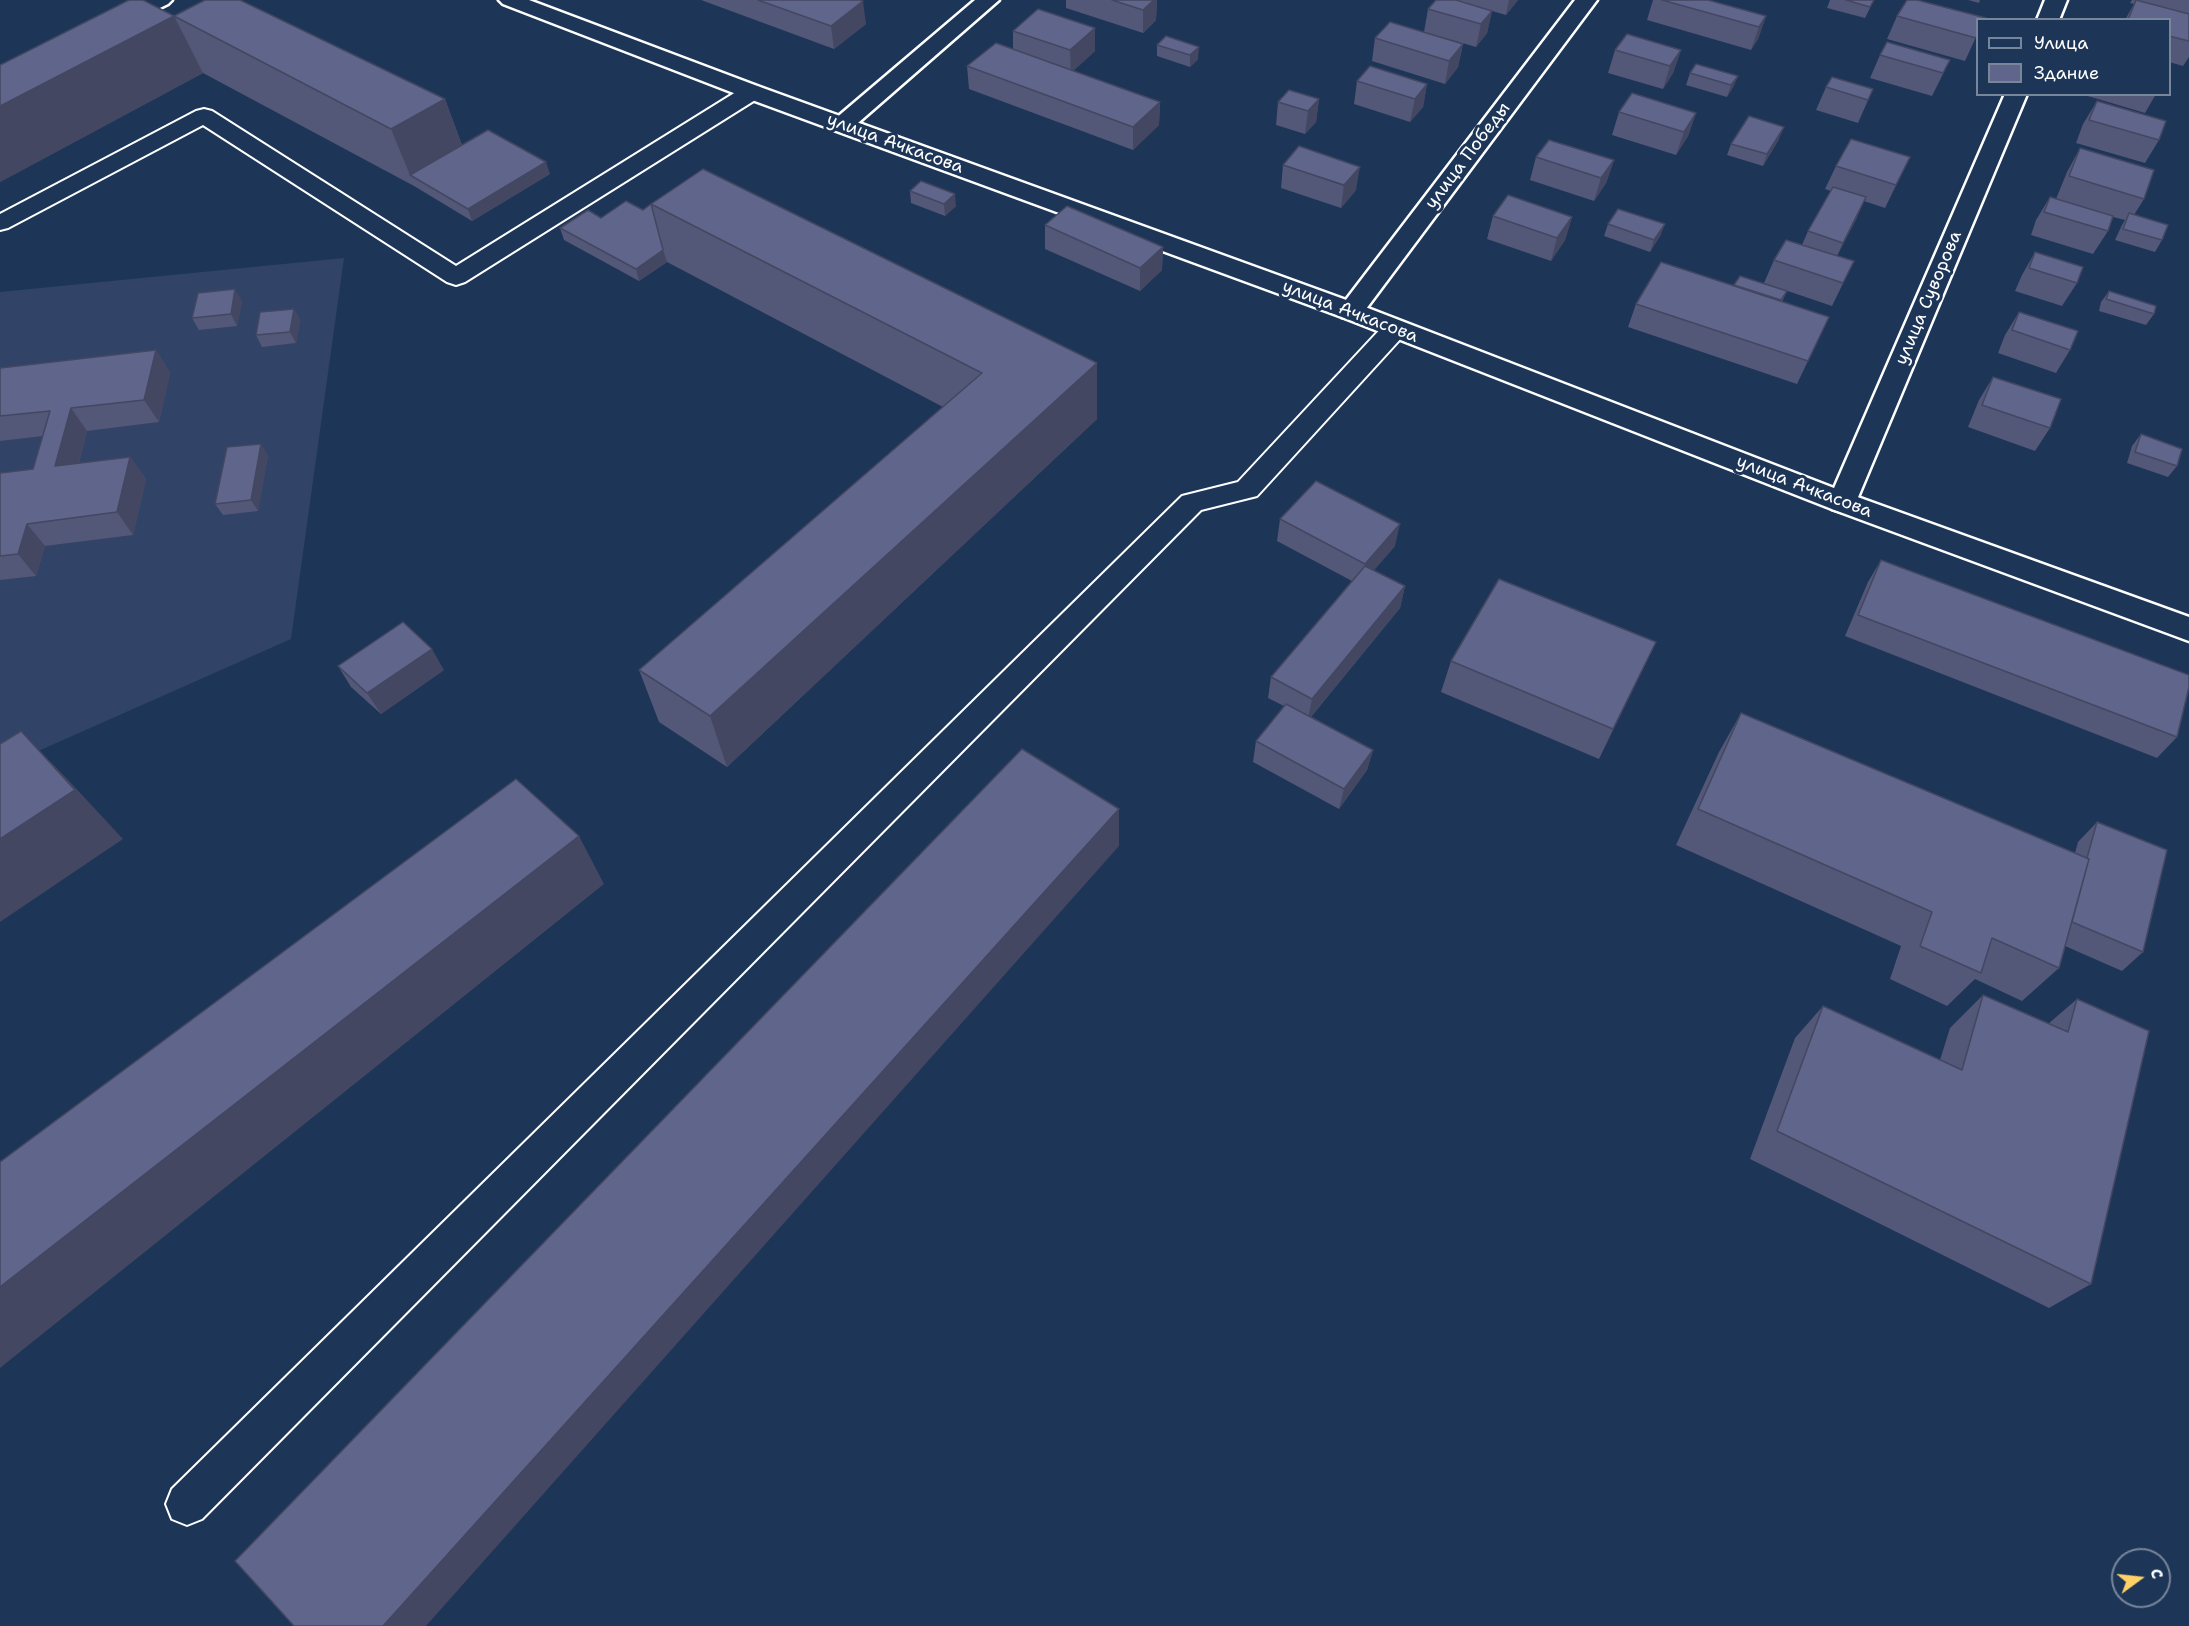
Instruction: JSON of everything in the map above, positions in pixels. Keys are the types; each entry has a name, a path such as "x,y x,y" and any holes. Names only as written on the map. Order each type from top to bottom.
{"street":[{"path":"96,30 161,0"},
{"name":"улица Ачкасова","path":"510,0 752,92 1351,311 1842,502 2189,629"},
{"path":"843,124 988,0"},
{"name":"улица Победы","path":"1351,311 1586,0"},
{"path":"2049,18 2056,0"},
{"name":"улица Суворова","path":"1842,502 2015,96"}],"lane":[{"path":"0,223 204,116 456,277 752,92"},
{"path":"187,1504 1192,503 1247,489 1395,329"}],"shaded area":[{"path":"344,258 291,639 0,768 0,292"}],"building":[{"path":"129,0 143,0 174,16 0,106 0,65"},
{"path":"205,0 240,0 445,99 391,129 174,16"},
{"path":"758,0 860,0 863,1 831,26"},
{"path":"1112,0 1154,0 1143,10"},
{"path":"1436,0 1456,0 1492,11 1481,24 1428,9"},
{"path":"1662,0 1708,0 1766,16 1759,27"},
{"path":"1846,0 1874,0 1870,7"},
{"path":"1907,0 1917,0 1986,18 1976,18 1976,38 1897,16"},
{"path":"2136,0 2189,14 2189,41 2171,36 2171,18 2129,18"},
{"path":"1038,9 1095,28 1070,50 1013,31"},
{"path":"1390,22 1463,44 1449,61 1375,38"},
{"path":"1627,34 1681,50 1670,66 1615,50"},
{"path":"1166,36 1199,47 1190,55 1157,45"},
{"path":"1887,42 1950,60 1943,73 1880,55"},
{"path":"996,43 1160,102 1133,127 967,66"},
{"path":"1696,64 1738,76 1731,85 1690,73"},
{"path":"1370,66 1427,84 1415,99 1357,81"},
{"path":"1832,77 1873,89 1868,100 1826,87"},
{"path":"1289,90 1319,99 1308,111 1278,102"},
{"path":"1632,93 1696,113 1684,132 1619,112"},
{"path":"2097,101 2166,121 2159,140 2089,120"},
{"path":"1749,116 1784,127 1767,154 1731,144"},
{"path":"488,130 546,162 468,209 410,175"},
{"path":"1851,139 1910,157 1896,185 1836,166"},
{"path":"1549,140 1614,160 1601,178 1536,157"},
{"path":"1299,146 1360,167 1344,185 1283,165"},
{"path":"2080,148 2154,170 2144,199 2069,176"},
{"path":"703,169 1097,363 710,716 639,670 982,373 651,204"},
{"path":"921,181 955,194 944,204 910,191"},
{"path":"1833,187 1866,197 1843,243 1808,231"},
{"path":"1508,195 1572,217 1557,238 1493,216"},
{"path":"2050,197 2113,216 2108,231 2044,212"},
{"path":"626,201 643,210 651,204 663,250 636,269 560,228 588,210 601,218"},
{"path":"1067,206 1163,247 1140,268 1045,225"},
{"path":"1618,209 1665,224 1654,240 1608,224"},
{"path":"2129,213 2168,225 2162,240 2123,229"},
{"path":"1786,240 1854,261 1843,283 1774,260"},
{"path":"2035,252 2083,267 2077,283 2029,268"},
{"path":"1661,262 1829,317 1808,361 1636,304"},
{"path":"1740,276 1787,291 1781,300 1734,285"},
{"path":"235,289 231,314 192,318 198,293"},
{"path":"2109,291 2156,306 2154,314 2106,299"},
{"path":"294,309 290,332 256,335 260,312"},
{"path":"2019,312 2078,331 2070,350 2012,330"},
{"path":"156,350 144,400 71,408 55,466 130,457 117,512 27,524 18,554 0,556 0,473 33,469 50,411 0,416 0,368"},
{"path":"1993,377 2061,399 2050,428 1982,405"},
{"path":"2141,434 2182,449 2177,466 2135,452"},
{"path":"261,444 251,500 215,504 227,447"},
{"path":"1316,481 1400,524 1365,564 1280,519"},
{"path":"1881,560 2189,675 2189,687 2177,737 1858,615"},
{"path":"1365,566 1405,586 1312,699 1271,677"},
{"path":"1499,579 1656,642 1613,729 1451,661"},
{"path":"403,622 432,649 367,693 338,666"},
{"path":"1286,704 1373,750 1344,789 1256,741"},
{"path":"1741,713 2089,859 2059,968 1992,938 1981,973 1920,946 1932,912 1698,809"},
{"path":"21,731 75,790 0,839 0,744"},
{"path":"1022,749 1119,809 383,1626 294,1626 235,1561"},
{"path":"516,779 579,836 0,1287 0,1162"},
{"path":"2097,822 2167,850 2143,952 2072,922"},
{"path":"1983,995 2068,1032 2077,999 2149,1031 2091,1284 1777,1131 1823,1006 1962,1070"}]}
